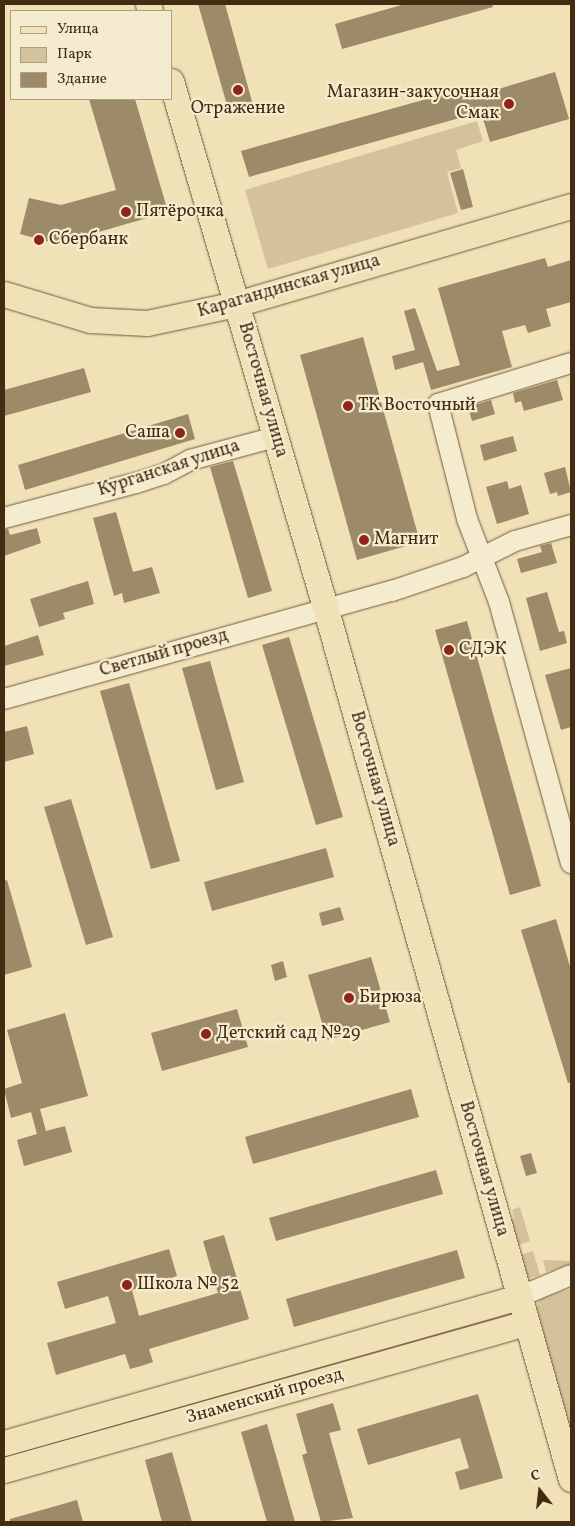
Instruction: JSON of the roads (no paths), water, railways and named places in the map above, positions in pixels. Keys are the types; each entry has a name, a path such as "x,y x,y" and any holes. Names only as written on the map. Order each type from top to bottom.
{"main road":[{"name":"Восточная улица","path":"172,85 326,610 571,1478"},
{"name":"Карагандинская улица","path":"4,294 90,320 115,323 147,323 236,304 571,206"},
{"name":"Знаменский проезд","path":"4,1443 519,1297"},
{"name":"Знаменский проезд","path":"4,1470 526,1323"},
{"path":"366,1341 373,1366"},
{"path":"207,1386 214,1411"}],"street":[{"path":"571,363 438,404 464,510 480,557 499,602 571,863"},
{"name":"Курганская улица","path":"4,518 136,483 164,474 190,460 276,437"},
{"name":"Светлый проезд","path":"4,699 326,610 442,575 515,541 571,525"},
{"path":"519,1297 571,1275"}],"place":[{"name":"Отражение","path":"238,90"},
{"name":"Магазин-закусочная Смак","path":"509,104"},
{"name":"Пятёрочка","path":"126,212"},
{"name":"Сбербанк","path":"39,240"},
{"name":"ТК Восточный","path":"348,406"},
{"name":"Саша","path":"180,433"},
{"name":"Магнит","path":"364,540"},
{"name":"СДЭК","path":"449,650"},
{"name":"Бирюза","path":"349,998"},
{"name":"Детский сад №29","path":"206,1034"},
{"name":"Школа № 52","path":"127,1285"}]}
